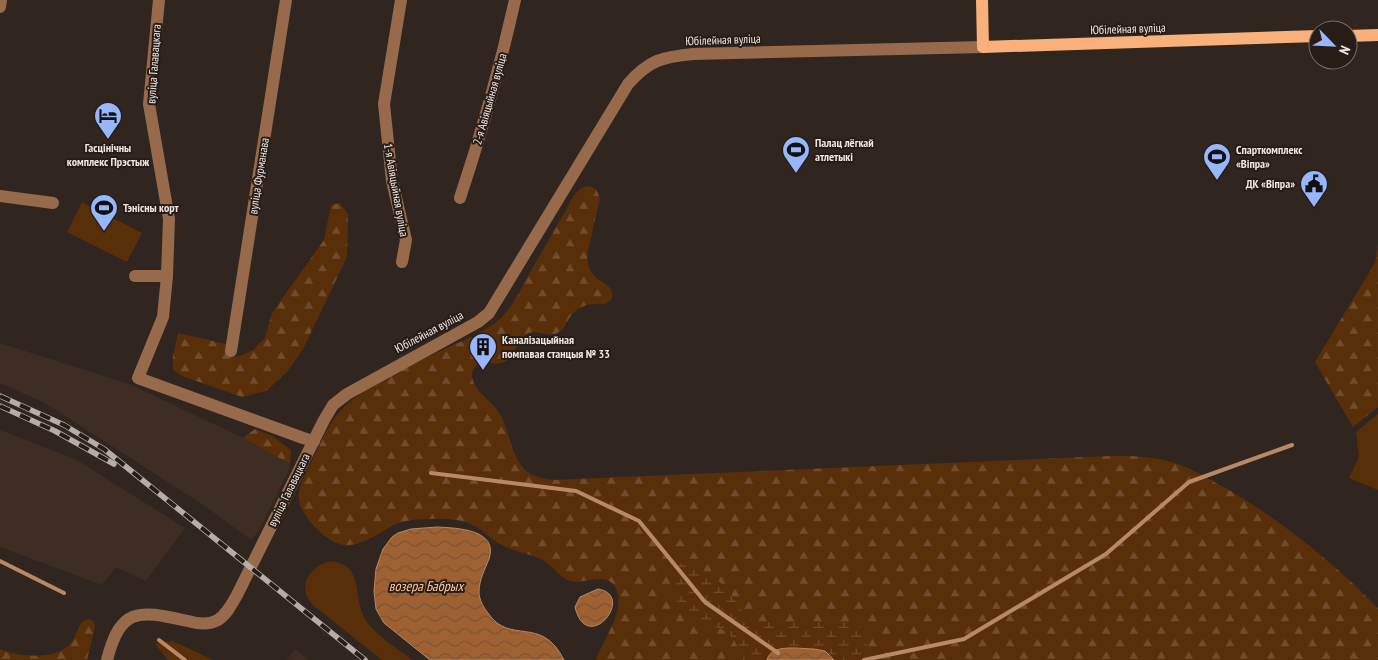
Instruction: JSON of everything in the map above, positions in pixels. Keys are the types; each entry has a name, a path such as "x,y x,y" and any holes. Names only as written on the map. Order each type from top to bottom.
{"main road":[{"path":"982,0 983,47"},
{"path":"1358,36 1378,35"},
{"name":"Юбілейная вуліца","path":"983,47 1308,36"}],"street":[{"path":"0,7 1,0"},
{"name":"вуліца Галавацкага","path":"108,660 114,636 119,627 135,616 154,614 206,624 222,616 237,595 314,441 138,378 163,317 167,276 169,219 149,104 159,0"},
{"name":"вуліца Фурманава","path":"231,351 286,0"},
{"name":"1-я Авіяцыйная вуліца","path":"400,0 384,104 392,181 406,240 402,262"},
{"name":"2-я Авіяцыйная вуліца","path":"460,198 492,94 515,0"},
{"name":"Юбілейная вуліца","path":"314,441 333,405 347,394 478,322 489,313 628,84 640,70 672,56 693,54 983,47"},
{"path":"0,196 53,203"},
{"path":"135,276 167,276"}],"shaded area":[{"path":"0,343 129,384 243,438 290,464 289,470 260,529 251,540 205,506 45,403 0,383"},
{"path":"0,430 75,459 185,528 146,581 116,567 102,585 0,547"},
{"path":"295,649 309,660 287,660"}],"green space":[{"path":"589,186 596,189 600,198 587,255 588,265 591,272 610,288 612,299 605,304 594,304 579,308 556,334 529,333 524,336 513,354 506,361 496,364 482,361 472,372 473,382 476,387 495,407 502,418 517,459 524,469 531,474 552,480 1110,456 1135,456 1159,459 1181,465 1249,502 1307,544 1344,575 1378,608 1378,660 596,660 612,626 618,607 617,591 613,584 608,581 596,579 570,581 563,578 541,559 502,545 475,526 457,520 427,519 404,522 396,524 358,544 351,545 337,543 323,535 305,515 301,508 299,495 306,473 338,413 353,399 379,382 477,334 502,317 511,306 573,197 581,188"},
{"name":"Тэнісны корт","path":"82,202 142,233 127,262 67,232"},
{"path":"340,203 348,214 347,257 303,349 287,372 266,391 242,397 182,376 173,370 173,356 178,333 226,344 226,353 238,357 253,350 265,338 272,313 324,240 331,205"},
{"path":"1378,245 1378,407 1353,427 1315,362 1375,263"},
{"path":"1378,414 1378,490 1349,478 1359,457 1356,432"},
{"path":"255,429 272,436 291,450 290,464 243,438"},
{"path":"330,561 342,564 354,576 362,613 371,627 412,660 382,660 314,606 306,592 305,585 307,579 316,568"},
{"path":"683,563 712,576 724,586 746,615 757,622 844,622 858,627 866,634 867,639 863,660 743,660 735,642 728,633 718,628 692,621 678,606 674,592 673,577 675,568"},
{"path":"90,619 94,622 95,626 87,660 0,660 0,649 18,654 39,656 58,652 72,642 81,624"},
{"path":"173,641 213,660 168,660 155,644"}],"water":[{"name":"возера Бабрых","path":"437,527 474,532 488,541 490,549 489,559 479,588 484,608 497,623 506,628 546,638 555,646 564,660 430,660 384,623 376,609 374,591 376,569 383,549 392,537 398,533 411,529"},
{"path":"598,589 609,594 613,601 611,611 606,619 598,625 589,626 581,621 575,607 580,597"},
{"path":"780,649 814,649 825,651 834,660 767,660 774,651"}],"waterway":[{"path":"864,660 964,639 1106,554 1189,482 1292,445"},
{"path":"431,473 576,491 639,521 705,602 778,653"},
{"path":"0,561 64,593"},
{"path":"159,640 185,660"}],"railway":[{"path":"0,396 64,425 104,449 365,660"},
{"path":"0,406 55,431 114,464"}],"place":[{"name":"Гасцінічны комплекс Прэстыж","path":"108,140"},
{"name":"Палац лёгкай атлетыкі","path":"796,174"},
{"name":"Спарткомплекс «Віпра»","path":"1217,181"},
{"name":"ДК «Віпра»","path":"1314,208"},
{"name":"Тэнісны корт","path":"104,232"},
{"name":"Каналізацыйная помпавая станцыя № 33","path":"483,371"}]}
